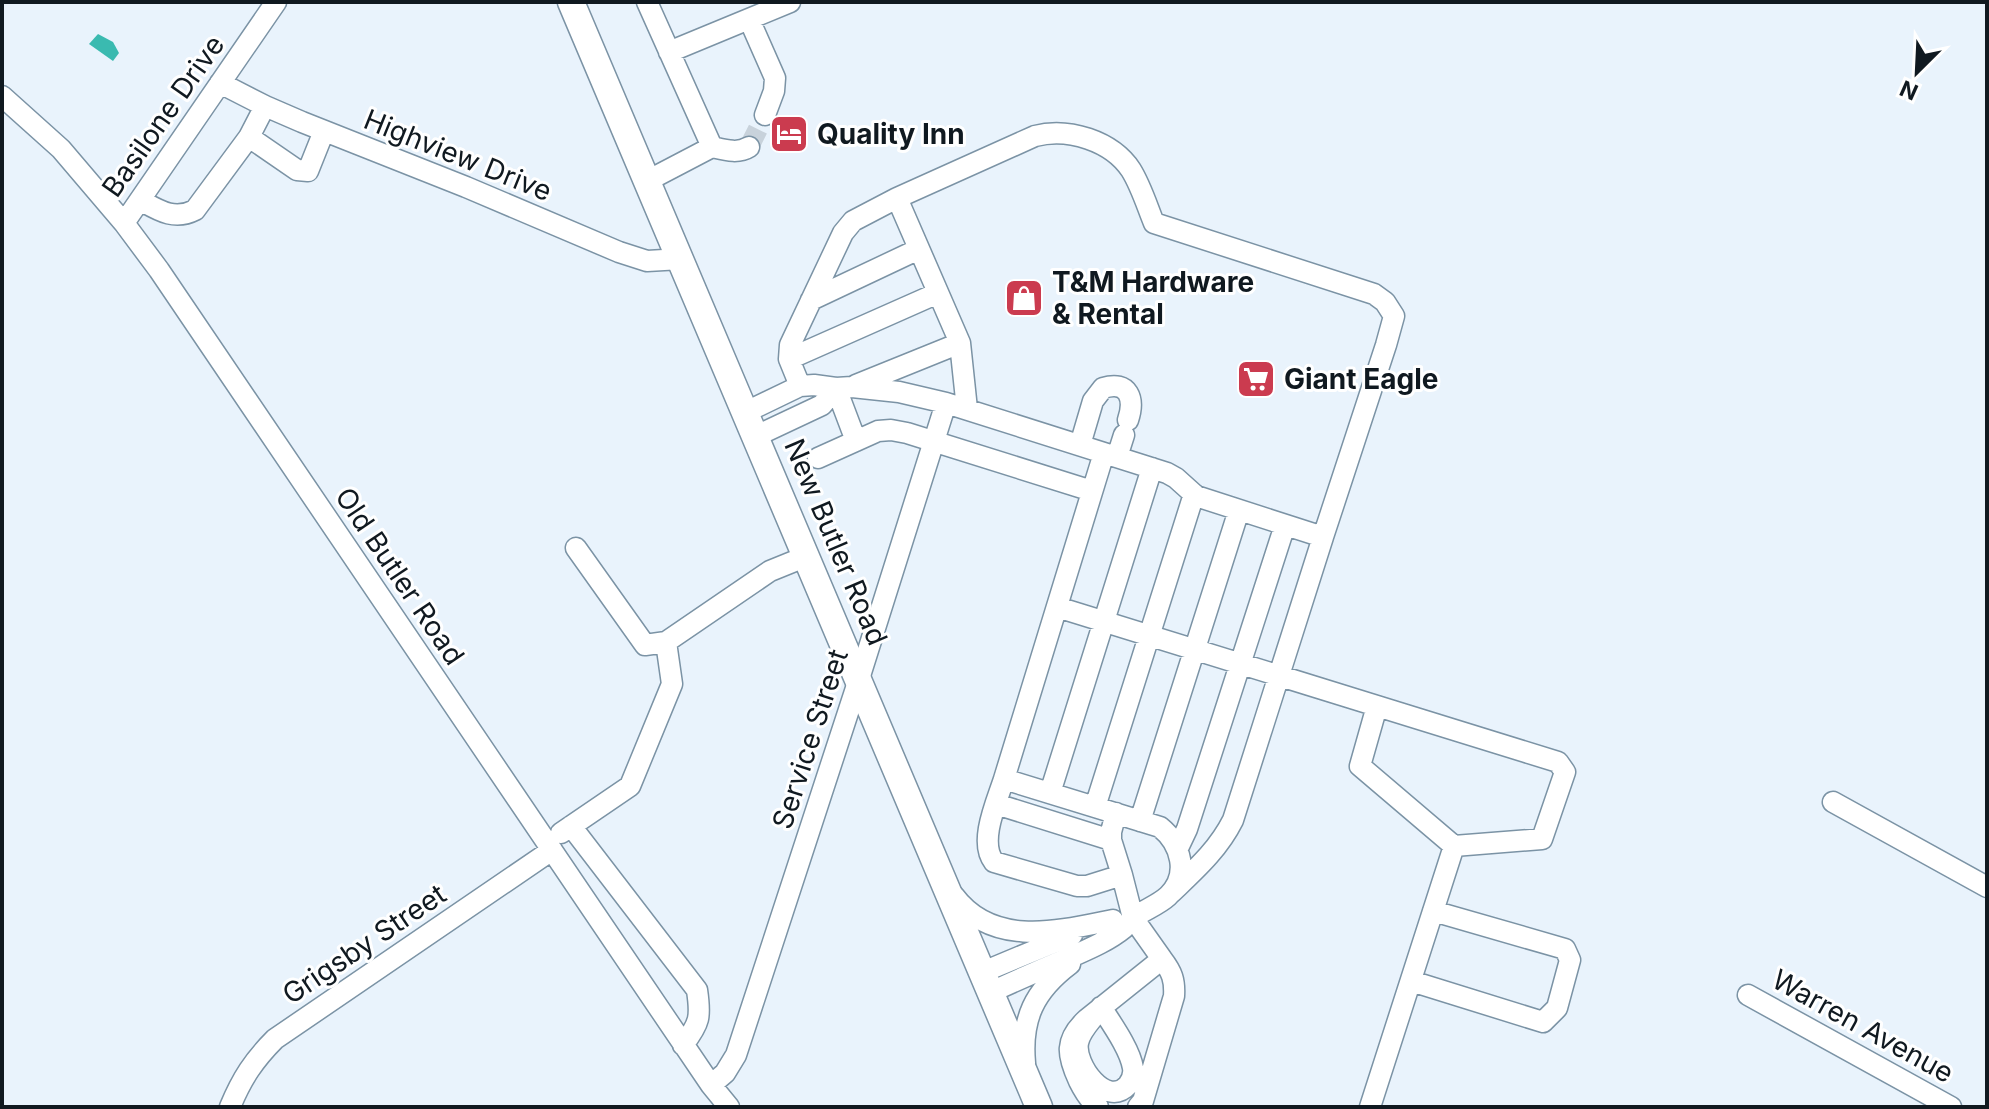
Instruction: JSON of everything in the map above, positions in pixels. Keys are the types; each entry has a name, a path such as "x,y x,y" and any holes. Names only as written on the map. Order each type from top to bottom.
{"main road":[{"name":"New Butler Road","path":"571,2 1035,1097"}],"street":[{"name":"Basilone Drive","path":"124,223 276,2"},
{"path":"647,2 712,147"},
{"path":"669,52 790,2"},
{"path":"749,19 775,78 774,91 765,115"},
{"name":"Highview Drive","path":"220,83 324,131 637,259 681,259"},
{"name":"Old Butler Road","path":"2,96 61,149 124,223 169,284 683,1045 729,1107"},
{"path":"140,200 161,212 172,214 185,215 195,210 249,137 265,106"},
{"path":"249,137 297,170 308,171 324,131"},
{"path":"800,386 789,359 790,345 843,233 853,221 897,198 1047,132 1061,132 1095,141 1121,158 1133,172 1154,223 1374,294 1385,302 1394,316 1226,834 1206,860 1160,902 1123,919 1092,927 987,982"},
{"path":"647,181 712,147 732,152 749,147"},
{"path":"897,198 960,343 967,409"},
{"path":"811,300 919,249"},
{"path":"789,359 938,293"},
{"path":"751,424 822,405 844,387 960,343"},
{"path":"751,424 800,386 910,393 1152,468 1176,478 1194,494 1323,537"},
{"path":"1080,445 1093,401 1103,388 1118,386 1125,389 1132,403 1126,428 1092,491 996,804 988,848 994,862 1077,886 1122,875"},
{"path":"844,387 856,441"},
{"name":"Service Street","path":"711,1085 725,1073 736,1055 946,403"},
{"path":"818,458 878,431 891,430 1092,491"},
{"path":"1050,793 1152,468"},
{"path":"1095,807 1194,494"},
{"path":"1140,821 1239,510"},
{"path":"1171,893 1181,871 1179,850 1285,525"},
{"path":"576,548 645,645 666,642 770,571 807,556"},
{"path":"1057,607 1279,675 1558,762 1565,772 1542,839 1454,846 1360,766 1377,706"},
{"name":"Grigsby Street","path":"230,1107 248,1069 275,1039 630,786 672,684 666,642"},
{"path":"1004,779 1160,827 1170,835 1184,858 1194,863 1206,860"},
{"path":"1833,802 1987,887"},
{"path":"996,804 1111,840"},
{"path":"1035,1097 1025,1064 1024,1033 1034,1001 1064,969 1124,928 1122,875 1111,840 1116,813"},
{"path":"571,826 697,990 700,1009 697,1028 683,1045"},
{"path":"1370,1107 1454,846"},
{"path":"943,879 969,912 982,921 1004,929 1028,933 1058,931 1123,919"},
{"path":"1411,981 1543,1022 1557,1008 1570,960 1565,949 1433,911"},
{"path":"1123,919 1162,959 1175,984 1143,1101 1138,1107"},
{"path":"987,982 1101,942"},
{"path":"1098,1107 1072,1066 1069,1046 1077,1028 1162,959"},
{"name":"Warren Avenue","path":"1748,995 1951,1107"}],"shaded area":[{"path":"98,34 113,42 119,53 113,61 89,44"}],"tunnel":[{"path":"749,147 765,115"}],"place":[{"name":"Quality Inn","path":"789,134"},
{"name":"T&M Hardware & Rental","path":"1024,298"},
{"name":"Giant Eagle","path":"1256,379"}]}
